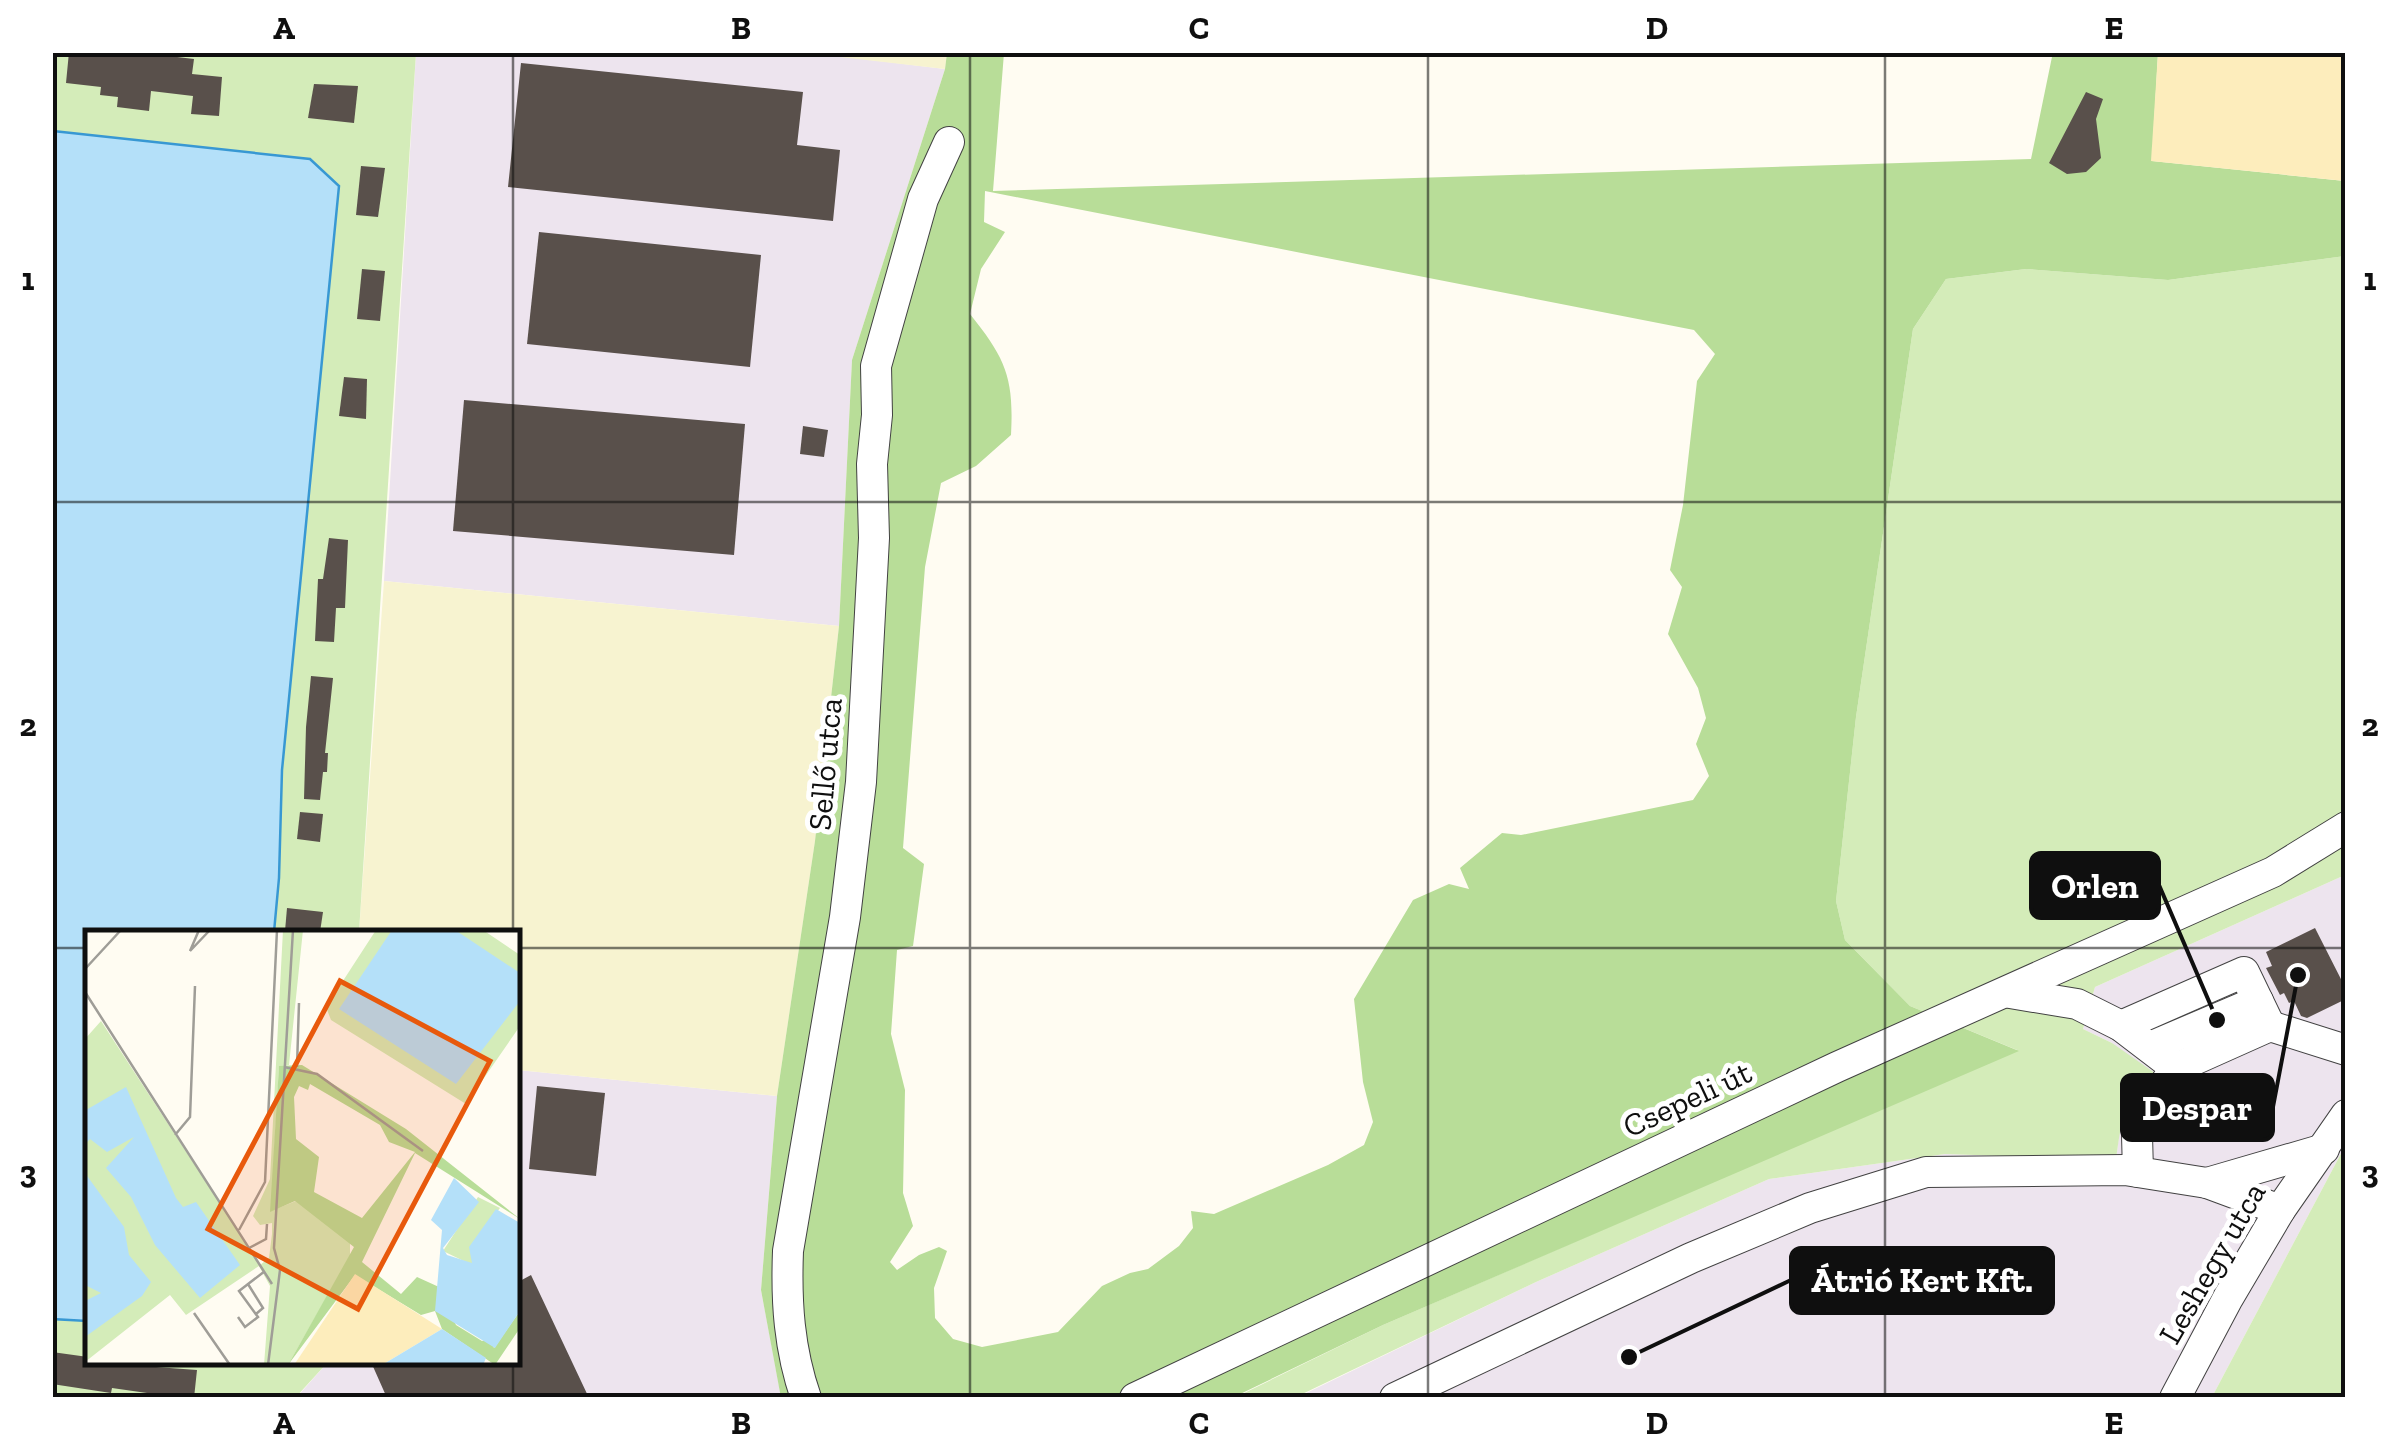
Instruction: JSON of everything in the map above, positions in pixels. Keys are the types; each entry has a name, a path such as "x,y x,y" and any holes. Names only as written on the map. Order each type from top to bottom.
{"street":[{"name":"Sellő utca","path":"806,1398 789,1334 788,1251 839,956 860,782 874,538 876,366 923,199 949,142"},
{"name":"Csepeli út","path":"1135,1398 1818,1076 2272,872 2346,826"},
{"name":"Csepeli út","path":"2272,872 2346,853"},
{"path":"2121,1026 2244,972 2264,1014"},
{"path":"2010,992 2077,1004 2121,1026 2176,1068"},
{"path":"2138,1172 2137,1135 2141,1117 2152,1098 2176,1068 2264,1014"},
{"path":"2150,1048 2264,1014 2346,1050"},
{"name":"Leshegy utca","path":"2175,1398 2280,1210 2346,1114"},
{"path":"2206,1183 2324,1149"},
{"path":"1395,1398 1691,1258 1810,1208 1926,1172 2138,1172 2206,1183 2280,1210"}],"shaded area":[{"path":"805,52 945,69 852,360 839,626 384,581 416,53"},
{"path":"805,53 947,53 945,69"},
{"path":"384,581 839,626 815,841 777,1096 520,1070 520,930 359,930"},
{"path":"2345,875 2345,1146 2212,1397 1296,1398 1536,1282 1769,1179 1945,1154 2116,1160 2121,1119 2132,1096 2112,1043 2083,1029 2095,987"},
{"path":"520,1070 777,1096 761,1290 781,1397 296,1398 325,1365 520,1365"}],"green space":[{"path":"2053,52 2158,53 2152,161 2345,181 2345,256 2168,280 2026,269 1946,279 1913,329 1856,717 1836,901 1845,940 1910,1006 2019,1051 1383,1325 1234,1397 781,1398 761,1290 777,1096 815,841 839,626 852,360 947,53 1004,53 993,191 2031,159","holes":["985,191 1694,330 1715,354 1697,381 1683,505 1670,570 1682,587 1668,634 1698,688 1706,718 1696,744 1709,776 1693,800 1521,835 1502,833 1460,868 1469,889 1449,884 1413,900 1354,999 1363,1082 1373,1122 1364,1145 1328,1165 1214,1214 1191,1211 1193,1228 1179,1246 1148,1269 1102,1286 1058,1332 982,1347 953,1339 935,1318 934,1288 947,1251 939,1247 897,1270 890,1262 913,1226 903,1193 905,1090 891,1034 897,950 913,946 924,864 903,848 925,567 941,483 976,466 1011,435 1011,398 1005,370 970,314 981,269 1005,232 984,222"]},
{"path":"52,53 416,53 359,930 85,930 85,1365 325,1365 296,1397 53,1397"},
{"path":"2345,256 2345,875 2095,987 2083,1029 2112,1043 2155,1073 2126,1112 2116,1160 1945,1154 1769,1179 1536,1282 1296,1397 1234,1398 1383,1325 2017,1050 1910,1006 1845,940 1836,901 1856,717 1913,329 1946,279 2026,269 2168,280"},
{"path":"2345,1146 2345,1397 2212,1397"}],"sand":[{"path":"2158,53 2345,53 2345,181 2151,161"}],"water":[{"path":"53,131 310,159 339,186 282,770 274,930 85,930 85,1321 52,1319"}],"building":[{"path":"69,52 135,52 194,59 192,74 222,77 219,116 191,114 193,96 151,91 149,111 117,107 118,97 100,95 101,87 66,83"},
{"path":"521,63 803,92 797,145 840,150 833,221 508,187"},
{"path":"314,84 358,86 354,123 308,118"},
{"path":"2086,92 2103,99 2096,119 2101,158 2086,172 2067,174 2049,163"},
{"path":"361,166 385,168 378,217 356,215"},
{"path":"539,232 761,255 750,367 527,344"},
{"path":"362,269 385,271 380,321 357,319"},
{"path":"344,377 367,379 366,419 339,416"},
{"path":"464,400 745,424 734,555 453,531"},
{"path":"803,426 828,430 824,457 800,454"},
{"path":"329,538 348,540 345,608 336,608 334,642 315,641 318,579 323,579"},
{"path":"311,676 333,678 325,753 327,772 323,772 320,800 304,799"},
{"path":"300,812 323,814 320,842 297,839"},
{"path":"287,908 323,912 320,930 285,930"},
{"path":"2315,928 2346,989 2346,999 2307,1018 2301,1016 2294,1001 2289,1003 2284,993 2280,995 2266,968 2272,966 2266,952"},
{"path":"537,1086 605,1093 596,1176 529,1169"},
{"path":"531,1275 589,1398 387,1398 372,1365 520,1365 520,1281"},
{"path":"52,1352 85,1357 85,1365 197,1370 194,1398 153,1398 154,1394 112,1388 111,1393 52,1384"}],"place":[{"name":"Despar","path":"2298,975"},
{"name":"Orlen","path":"2217,1020"},
{"name":"Átrió Kert Kft.","path":"1629,1357"}]}
